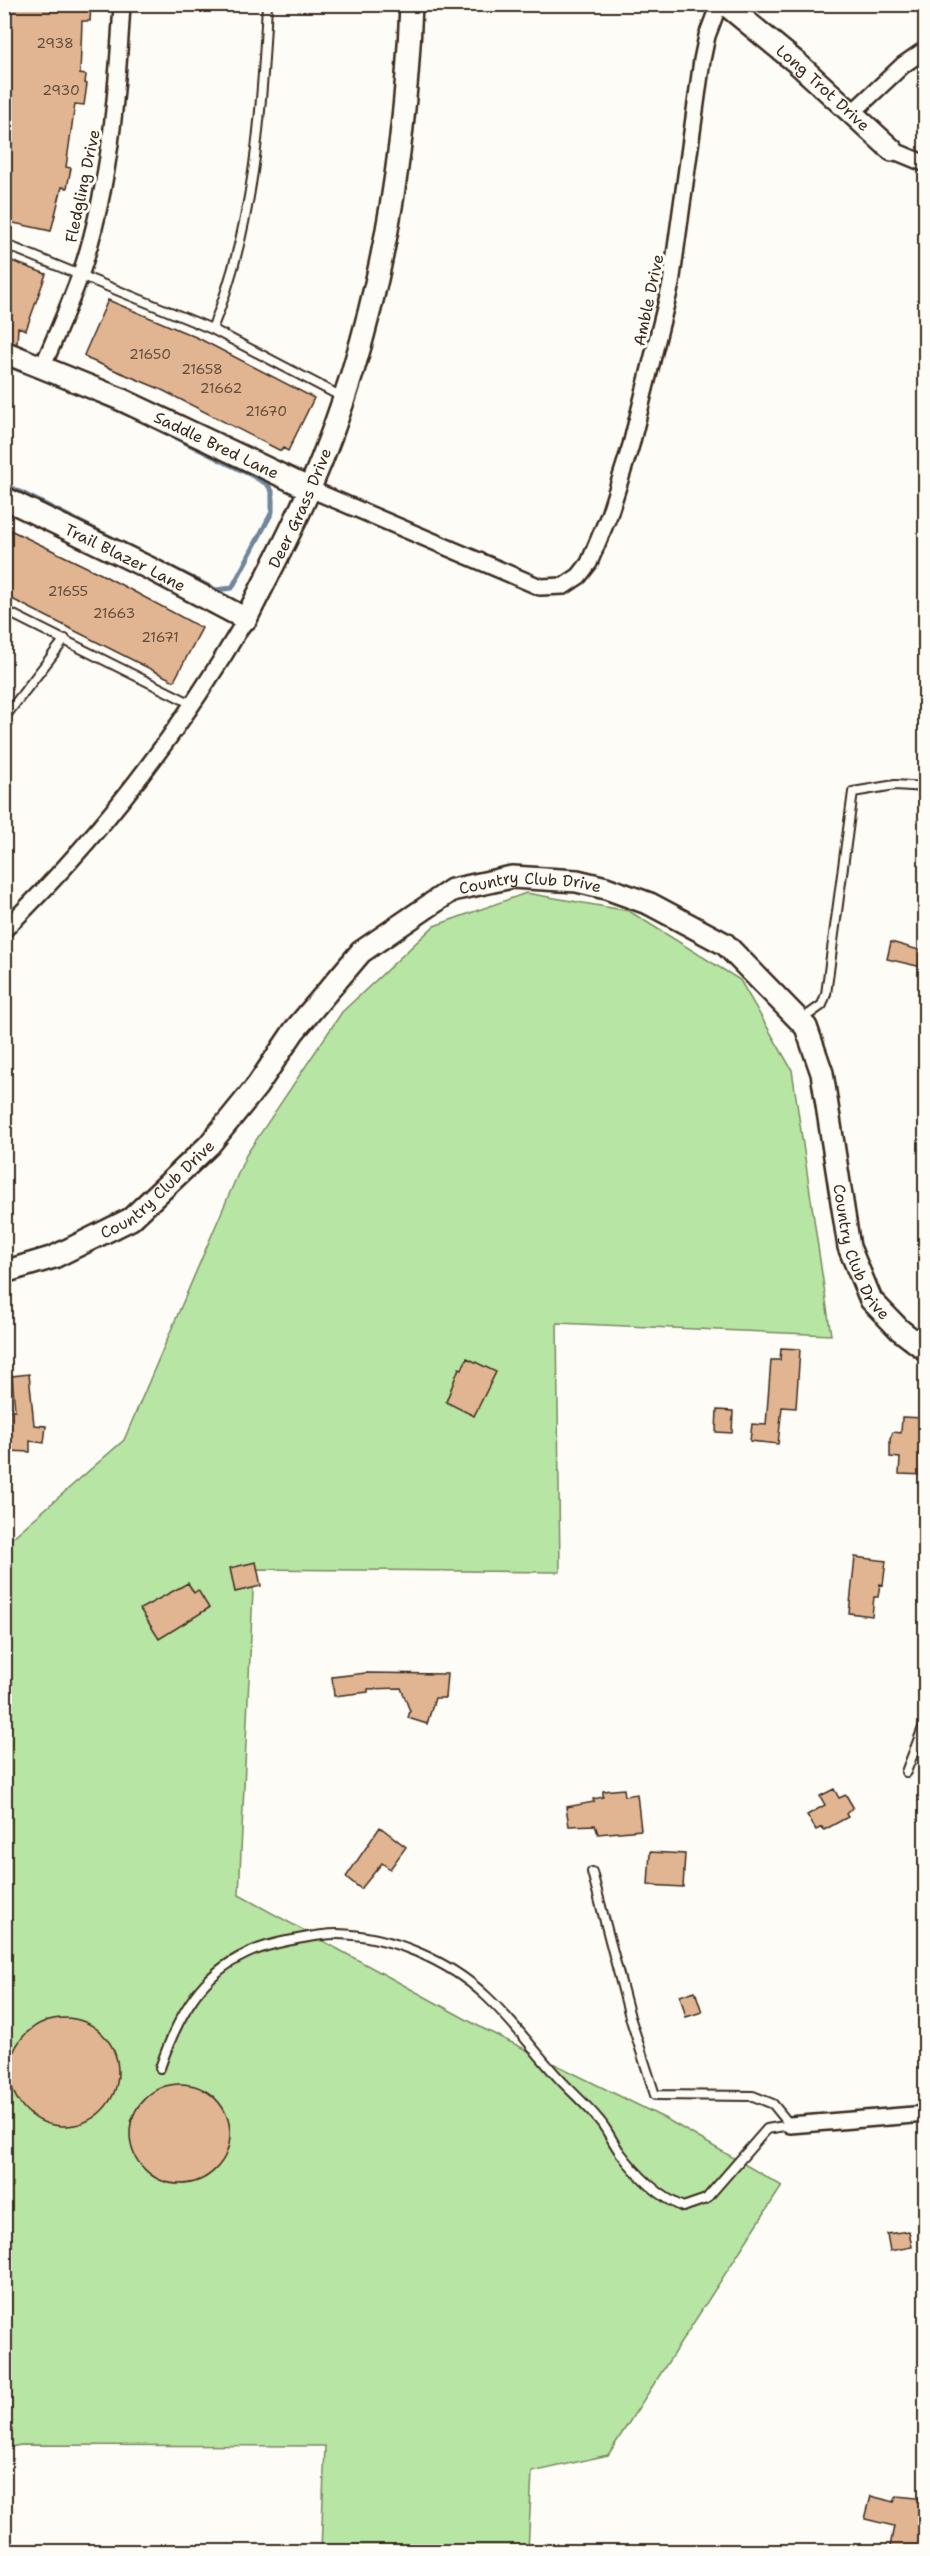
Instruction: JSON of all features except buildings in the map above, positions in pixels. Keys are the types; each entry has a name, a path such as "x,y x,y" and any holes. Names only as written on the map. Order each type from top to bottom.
{"street":[{"name":"Fledgling Drive","path":"43,366 81,273 95,219 110,144 118,81 122,4"},
{"name":"Deer Grass Drive","path":"4,930 99,829 161,752 194,705 246,619 310,489 344,398 379,276 391,212 406,97 411,4"},
{"name":"Amble Drive","path":"564,586 579,576 595,551 645,394 679,241 702,60 707,36 719,4"},
{"name":"Long Trot Drive","path":"725,4 797,63 892,150 926,164"},
{"path":"852,113 903,65 926,49"},
{"name":"Saddle Bred Lane","path":"4,352 43,366 174,424 310,489 532,584 548,588 564,586"},
{"name":"Trail Blazer Lane","path":"4,498 152,569 246,619"},
{"name":"Country Club Drive","path":"4,1272 54,1257 131,1219 209,1145 257,1086 294,1031 361,952 452,890 512,878 577,881 606,888 650,904 725,944 806,1027 822,1073 849,1247 871,1300 900,1330 926,1350"},
{"path":"790,2126 926,2114"}],"lane":[{"path":"212,329 232,264 249,187 263,86 267,4"},
{"path":"4,244 81,273 212,329 344,398"},
{"path":"4,610 194,705"},
{"path":"4,718 64,639"},
{"path":"800,1021 822,1005 826,994 853,792 895,785 926,788"},
{"path":"906,1772 926,1720"},
{"path":"160,2068 168,2044 194,1998 212,1973 237,1957 268,1944 337,1934 365,1938 420,1953 447,1967 485,1995 600,2121 618,2150 638,2174 664,2198 683,2206 706,2199 767,2130 790,2126 773,2104 753,2096 655,2095 630,2017 592,1872"}],"green space":[{"path":"526,893 629,911 740,980 792,1070 831,1335 557,1323 560,1572 254,1569 239,1895 482,2028 668,2120 782,2186 608,2455 532,2472 528,2551 321,2551 325,2446 21,2445 5,2448 4,1545 124,1440 246,1155 342,1012 434,926"}],"waterway":[{"path":"4,364 32,375"},
{"path":"88,397 134,417"},
{"path":"4,484 216,590 232,588 272,512 272,491 267,484 251,475 148,424"}]}
